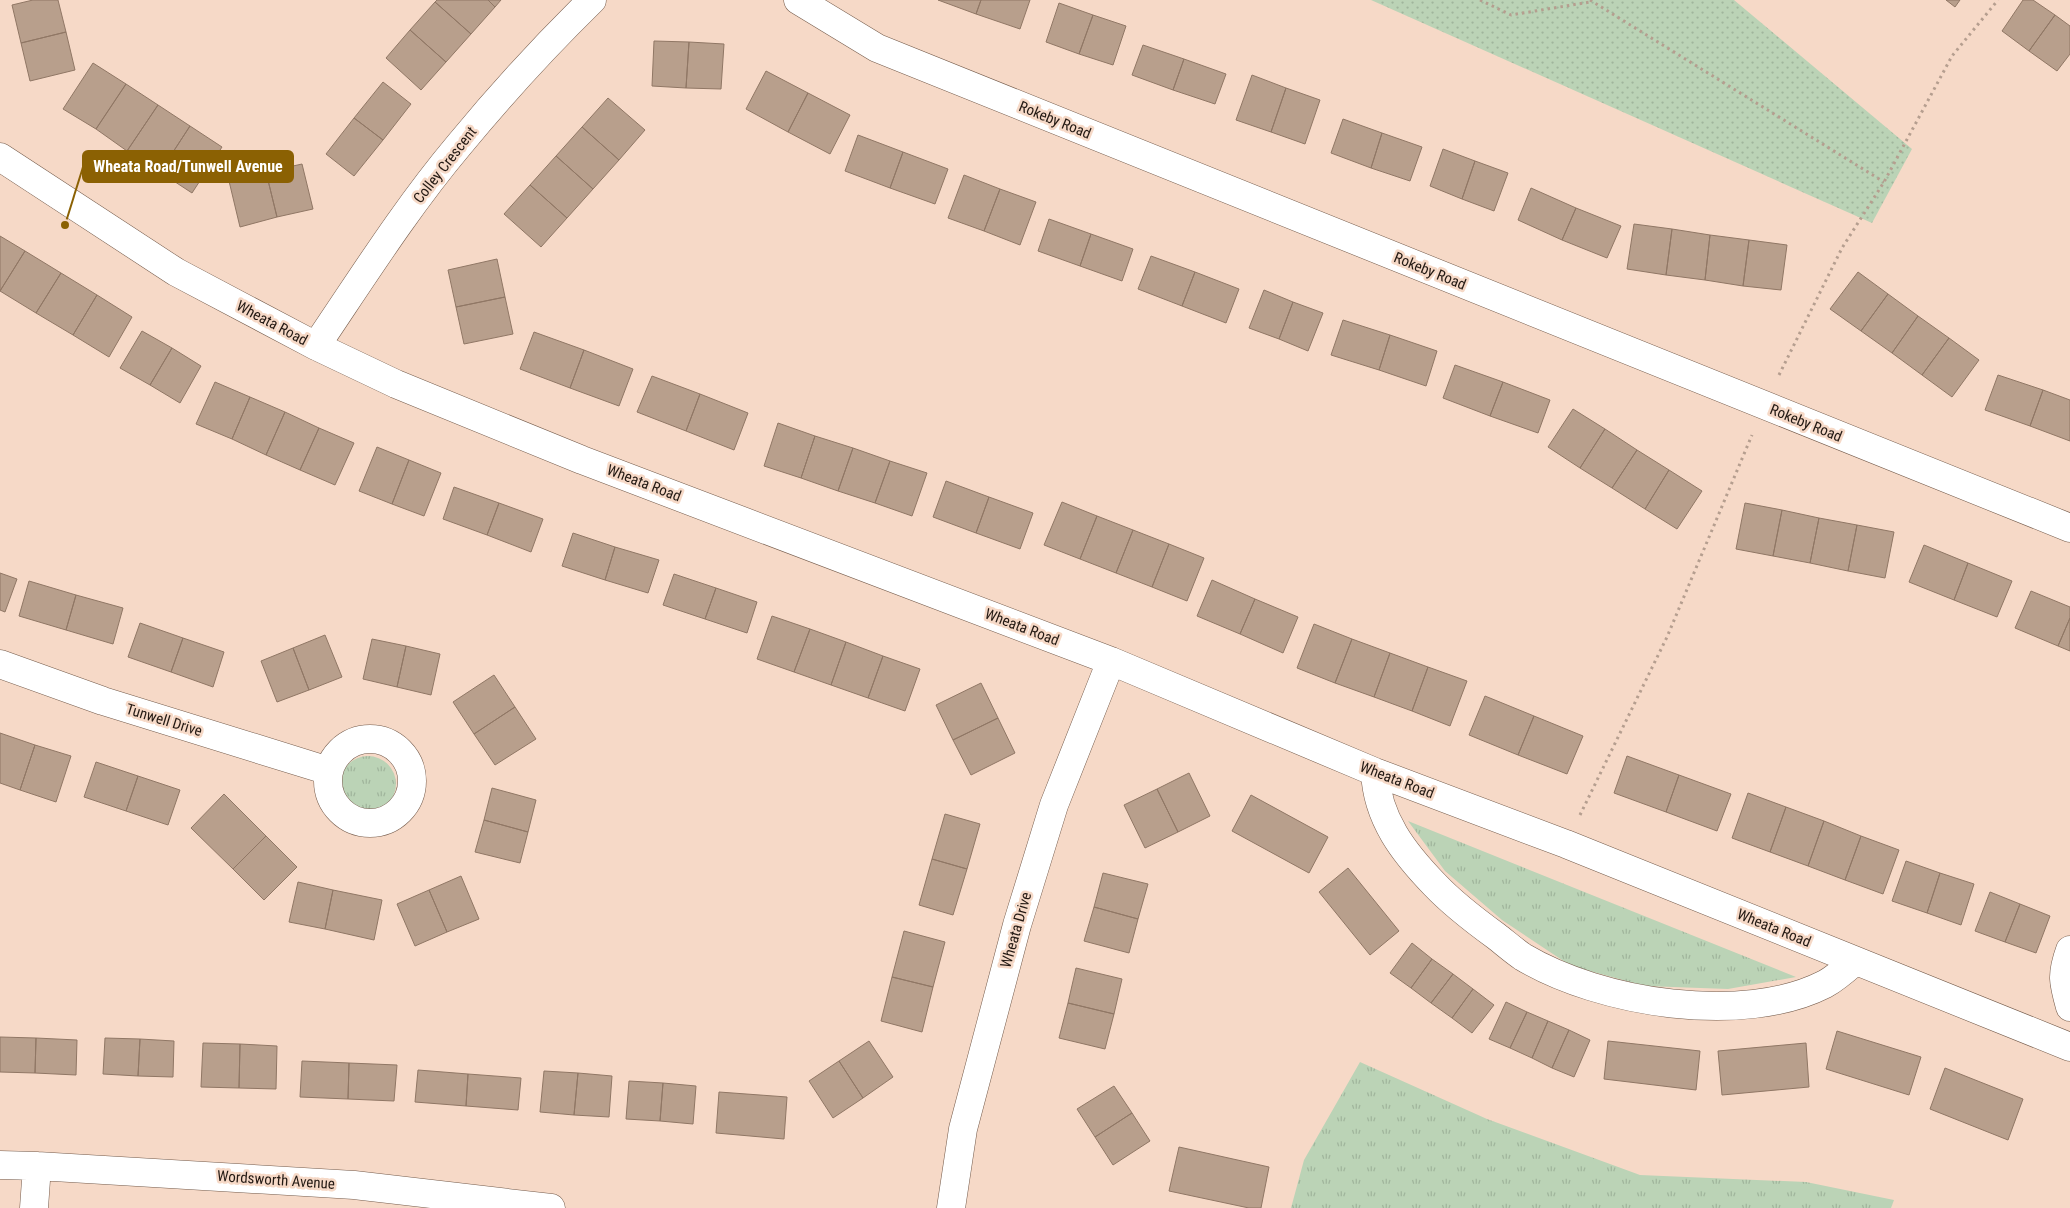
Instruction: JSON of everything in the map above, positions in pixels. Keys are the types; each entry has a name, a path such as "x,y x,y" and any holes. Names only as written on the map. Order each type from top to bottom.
{"street":[{"name":"Colley Crescent","path":"316,346 384,246 458,146 543,48 592,0"},
{"name":"Rokeby Road","path":"798,0 877,48 2070,528"},
{"name":"Wheata Road","path":"0,157 176,272 316,346 396,384 582,460 1111,661 1375,772 1566,844 2070,1047"},
{"name":"Wheata Drive","path":"951,1208 963,1130 1017,925 1054,805 1111,661"},
{"name":"Tunwell Drive","path":"0,664 103,701 329,771"},
{"path":"1375,772 1376,792 1383,815 1411,861 1456,906 1523,957 1590,988 1659,1003 1735,1006 1783,1000 1826,984 1855,961"},
{"path":"2043,1037 2047,1023 2057,1015 2070,1009 2063,983 2064,965 2070,950"},
{"name":"Wordsworth Avenue","path":"0,1165 354,1185 551,1208"},
{"path":"34,1208 37,1166"}],"path":[{"path":"1480,0 1510,15 1590,1 1884,182"}],"green space":[{"path":"1371,0 1734,0 1912,149 1872,223"},
{"path":"362,756 374,756 384,760 392,768 396,784 392,800 384,808 374,812 362,812 352,808 344,800 340,790 340,778 344,768 352,760"},
{"path":"1408,821 1796,977 1728,989 1645,986 1571,966 1502,920 1445,871"},
{"path":"1360,1062 1487,1119 1640,1175 1806,1182 1894,1200 1891,1208 1291,1208 1304,1160"}],"building":[{"path":"33,0 58,0 66,32 21,43 12,5"},
{"path":"437,0 488,0 495,7 471,34 435,2"},
{"path":"488,0 501,0 495,7"},
{"path":"938,0 981,0 976,14"},
{"path":"981,0 1030,0 1020,29 976,14"},
{"path":"1946,0 1960,0 1955,7"},
{"path":"2023,0 2033,0 2055,15 2029,51 2002,31"},
{"path":"435,2 471,34 446,62 410,30"},
{"path":"1059,3 1093,15 1079,54 1046,42"},
{"path":"1093,15 1126,26 1113,65 1079,54"},
{"path":"2055,15 2070,26 2070,54 2057,71 2029,51"},
{"path":"410,30 446,62 421,90 386,58"},
{"path":"66,32 75,70 30,81 21,43"},
{"path":"654,41 689,42 686,88 652,86"},
{"path":"689,42 724,44 721,89 686,88"},
{"path":"1143,45 1184,59 1173,90 1132,75"},
{"path":"1184,59 1226,74 1215,104 1173,90"},
{"path":"93,63 126,84 96,129 63,109"},
{"path":"766,71 808,93 788,132 746,109"},
{"path":"1252,75 1286,88 1271,132 1236,120"},
{"path":"383,82 411,104 383,140 354,118"},
{"path":"126,84 158,105 127,151 96,129"},
{"path":"1286,88 1320,100 1305,144 1271,132"},
{"path":"808,93 850,115 830,154 788,132"},
{"path":"608,98 645,130 619,160 582,127"},
{"path":"158,105 190,126 160,172 127,151"},
{"path":"354,118 383,140 354,176 326,154"},
{"path":"1343,119 1382,133 1371,168 1331,153"},
{"path":"190,126 222,147 192,193 160,172"},
{"path":"582,127 619,160 593,189 556,156"},
{"path":"1382,133 1422,147 1410,181 1371,168"},
{"path":"858,135 903,152 890,188 845,171"},
{"path":"1443,149 1475,161 1462,199 1430,186"},
{"path":"903,152 948,169 935,204 890,188"},
{"path":"556,156 593,189 567,218 530,185"},
{"path":"1475,161 1508,173 1494,211 1462,199"},
{"path":"302,164 313,209 277,217 266,172"},
{"path":"266,172 277,217 240,227 229,181"},
{"path":"964,175 1000,189 984,231 948,218"},
{"path":"530,185 567,218 541,247 504,214"},
{"path":"1531,188 1576,208 1562,240 1518,220"},
{"path":"1000,189 1036,202 1020,245 984,231"},
{"path":"1576,208 1621,226 1607,258 1562,240"},
{"path":"1049,219 1091,234 1080,266 1038,251"},
{"path":"1634,224 1672,229 1666,275 1627,269"},
{"path":"1672,229 1710,235 1705,280 1666,275"},
{"path":"1091,234 1133,249 1122,281 1080,266"},
{"path":"1710,235 1749,240 1743,286 1705,280"},
{"path":"0,236 25,251 0,291"},
{"path":"1749,240 1787,245 1781,290 1743,286"},
{"path":"25,251 61,273 36,313 0,291"},
{"path":"1151,256 1195,272 1182,306 1138,289"},
{"path":"497,259 505,297 456,307 448,270"},
{"path":"1195,272 1239,289 1226,323 1182,306"},
{"path":"1858,272 1888,294 1861,331 1830,309"},
{"path":"61,273 97,295 73,335 36,313"},
{"path":"1264,290 1293,302 1279,339 1249,328"},
{"path":"1888,294 1918,316 1892,353 1861,331"},
{"path":"97,295 132,317 109,357 73,335"},
{"path":"505,297 513,334 464,344 456,307"},
{"path":"1293,302 1323,313 1308,351 1279,339"},
{"path":"1918,316 1949,338 1922,375 1892,353"},
{"path":"1343,320 1390,335 1379,370 1331,355"},
{"path":"142,331 172,348 150,385 120,368"},
{"path":"534,332 584,350 570,388 520,369"},
{"path":"1390,335 1437,351 1426,386 1379,370"},
{"path":"1949,338 1979,360 1952,397 1922,375"},
{"path":"172,348 201,366 180,403 150,385"},
{"path":"584,350 633,369 619,406 570,388"},
{"path":"1455,365 1503,382 1490,416 1443,398"},
{"path":"1998,375 2043,390 2030,426 1985,410"},
{"path":"652,376 700,394 686,431 637,412"},
{"path":"215,382 250,397 232,439 196,424"},
{"path":"1503,382 1550,400 1538,433 1490,416"},
{"path":"2043,390 2070,400 2070,441 2030,426"},
{"path":"700,394 748,413 734,450 686,431"},
{"path":"250,397 285,412 266,455 232,439"},
{"path":"1573,409 1605,429 1580,468 1548,447"},
{"path":"285,412 319,428 300,470 266,455"},
{"path":"778,423 815,436 801,478 764,466"},
{"path":"319,428 354,443 335,485 300,470"},
{"path":"1605,429 1637,450 1612,488 1580,468"},
{"path":"815,436 853,448 838,491 801,478"},
{"path":"377,447 409,460 392,504 359,491"},
{"path":"853,448 890,461 875,503 838,491"},
{"path":"1637,450 1669,470 1645,509 1612,488"},
{"path":"409,460 441,473 424,516 392,504"},
{"path":"890,461 927,473 912,516 875,503"},
{"path":"1669,470 1702,491 1677,529 1645,509"},
{"path":"946,481 989,497 976,533 933,517"},
{"path":"454,487 499,503 487,535 443,519"},
{"path":"989,497 1033,513 1020,549 976,533"},
{"path":"1062,502 1097,516 1080,559 1044,545"},
{"path":"499,503 543,519 531,552 487,535"},
{"path":"1745,503 1782,510 1773,556 1736,549"},
{"path":"1782,510 1819,518 1810,563 1773,556"},
{"path":"1097,516 1133,530 1116,573 1080,559"},
{"path":"1819,518 1857,525 1848,571 1810,563"},
{"path":"1857,525 1894,532 1885,578 1848,571"},
{"path":"1133,530 1169,544 1152,587 1116,573"},
{"path":"573,533 615,547 605,580 562,566"},
{"path":"1169,544 1204,558 1187,601 1152,587"},
{"path":"1924,545 1968,563 1954,600 1909,582"},
{"path":"615,547 659,560 648,593 605,580"},
{"path":"1968,563 2012,581 1997,617 1954,600"},
{"path":"0,573 17,579 5,612 0,610"},
{"path":"674,574 716,588 705,619 663,605"},
{"path":"1212,580 1255,599 1240,634 1197,616"},
{"path":"29,581 76,595 66,630 19,616"},
{"path":"716,588 757,602 747,633 705,619"},
{"path":"2031,591 2070,607 2070,618 2058,646 2015,628"},
{"path":"76,595 123,608 113,644 66,630"},
{"path":"1255,599 1298,617 1283,653 1240,634"},
{"path":"772,616 810,629 794,672 757,659"},
{"path":"2070,618 2070,651 2058,646"},
{"path":"140,623 183,638 171,672 128,657"},
{"path":"1314,624 1352,639 1335,683 1297,668"},
{"path":"810,629 846,642 831,685 794,672"},
{"path":"325,635 342,677 309,690 293,648"},
{"path":"183,638 224,652 213,687 171,672"},
{"path":"372,639 406,646 397,687 363,679"},
{"path":"1352,639 1390,653 1374,697 1335,683"},
{"path":"846,642 883,656 868,698 831,685"},
{"path":"406,646 440,654 431,695 397,687"},
{"path":"293,648 309,690 277,702 261,661"},
{"path":"1390,653 1428,667 1412,711 1374,697"},
{"path":"883,656 920,669 905,711 868,698"},
{"path":"1428,667 1467,681 1450,726 1412,711"},
{"path":"494,675 515,707 474,734 453,702"},
{"path":"981,683 998,718 953,740 936,705"},
{"path":"1485,696 1534,716 1518,755 1469,735"},
{"path":"515,707 536,739 495,765 474,734"},
{"path":"1534,716 1583,736 1567,774 1518,755"},
{"path":"998,718 1015,753 971,775 953,740"},
{"path":"0,733 35,745 20,790 0,783"},
{"path":"35,745 71,756 56,802 20,790"},
{"path":"1627,756 1679,775 1666,812 1614,793"},
{"path":"96,762 138,776 126,811 84,797"},
{"path":"1189,773 1210,816 1178,832 1157,789"},
{"path":"1679,775 1731,794 1717,831 1666,812"},
{"path":"138,776 180,790 168,825 126,811"},
{"path":"492,788 536,800 528,832 484,820"},
{"path":"1157,789 1178,832 1145,848 1124,805"},
{"path":"1748,793 1786,807 1770,852 1732,838"},
{"path":"224,794 266,836 233,869 191,828"},
{"path":"1251,795 1328,837 1309,873 1232,831"},
{"path":"1786,807 1824,821 1808,866 1770,852"},
{"path":"945,814 980,824 967,869 932,859"},
{"path":"484,820 528,832 520,863 475,852"},
{"path":"1824,821 1861,836 1845,880 1808,866"},
{"path":"266,836 297,867 264,900 233,869"},
{"path":"1861,836 1899,850 1883,894 1845,880"},
{"path":"932,859 967,869 953,915 919,905"},
{"path":"1906,861 1940,873 1927,913 1892,901"},
{"path":"1348,868 1399,931 1370,955 1319,892"},
{"path":"1103,873 1148,884 1138,919 1094,907"},
{"path":"1940,873 1974,884 1961,925 1927,913"},
{"path":"461,876 479,919 447,932 429,890"},
{"path":"298,882 333,890 325,929 289,922"},
{"path":"333,890 382,900 374,940 325,929"},
{"path":"429,890 447,932 415,946 397,904"},
{"path":"1990,892 2020,904 2005,942 1975,931"},
{"path":"2020,904 2050,916 2036,953 2005,942"},
{"path":"1094,907 1138,919 1129,953 1084,941"},
{"path":"904,931 945,942 933,987 892,977"},
{"path":"1412,943 1432,959 1411,988 1390,973"},
{"path":"1432,959 1453,974 1431,1003 1411,988"},
{"path":"1076,968 1122,979 1114,1014 1068,1003"},
{"path":"1453,974 1473,989 1452,1018 1431,1003"},
{"path":"892,977 933,987 922,1032 881,1021"},
{"path":"1473,989 1494,1005 1472,1033 1452,1018"},
{"path":"1506,1002 1527,1012 1510,1048 1489,1039"},
{"path":"1068,1003 1114,1014 1105,1049 1059,1038"},
{"path":"1527,1012 1548,1021 1532,1058 1510,1048"},
{"path":"1548,1021 1569,1030 1552,1068 1532,1058"},
{"path":"1569,1030 1590,1040 1574,1077 1552,1068"},
{"path":"1837,1031 1921,1057 1909,1095 1826,1069"},
{"path":"0,1037 36,1038 35,1073 0,1072"},
{"path":"36,1038 77,1040 76,1075 35,1073"},
{"path":"105,1038 140,1039 138,1076 103,1074"},
{"path":"140,1039 174,1041 173,1077 138,1076"},
{"path":"869,1041 893,1077 863,1098 839,1061"},
{"path":"1608,1041 1700,1051 1696,1090 1604,1079"},
{"path":"203,1043 240,1044 239,1088 201,1087"},
{"path":"1806,1043 1809,1087 1722,1095 1718,1051"},
{"path":"240,1044 277,1046 276,1089 239,1088"},
{"path":"302,1061 349,1063 348,1099 300,1097"},
{"path":"839,1061 863,1098 833,1118 809,1081"},
{"path":"349,1063 397,1065 394,1101 348,1099"},
{"path":"1945,1068 2023,1099 2008,1140 1930,1109"},
{"path":"418,1070 468,1074 466,1106 415,1102"},
{"path":"544,1071 578,1073 574,1115 540,1112"},
{"path":"578,1073 612,1076 609,1117 574,1115"},
{"path":"468,1074 521,1078 518,1110 466,1106"},
{"path":"629,1081 663,1083 660,1121 626,1119"},
{"path":"663,1083 696,1086 693,1124 660,1121"},
{"path":"1114,1086 1132,1113 1095,1137 1077,1109"},
{"path":"719,1092 787,1097 784,1139 716,1133"},
{"path":"1132,1113 1150,1141 1113,1165 1095,1137"},
{"path":"1179,1147 1269,1167 1261,1208 1249,1208 1169,1191"}],"place":[{"name":"Wheata Road/Tunwell Avenue","path":"65,225"}]}
